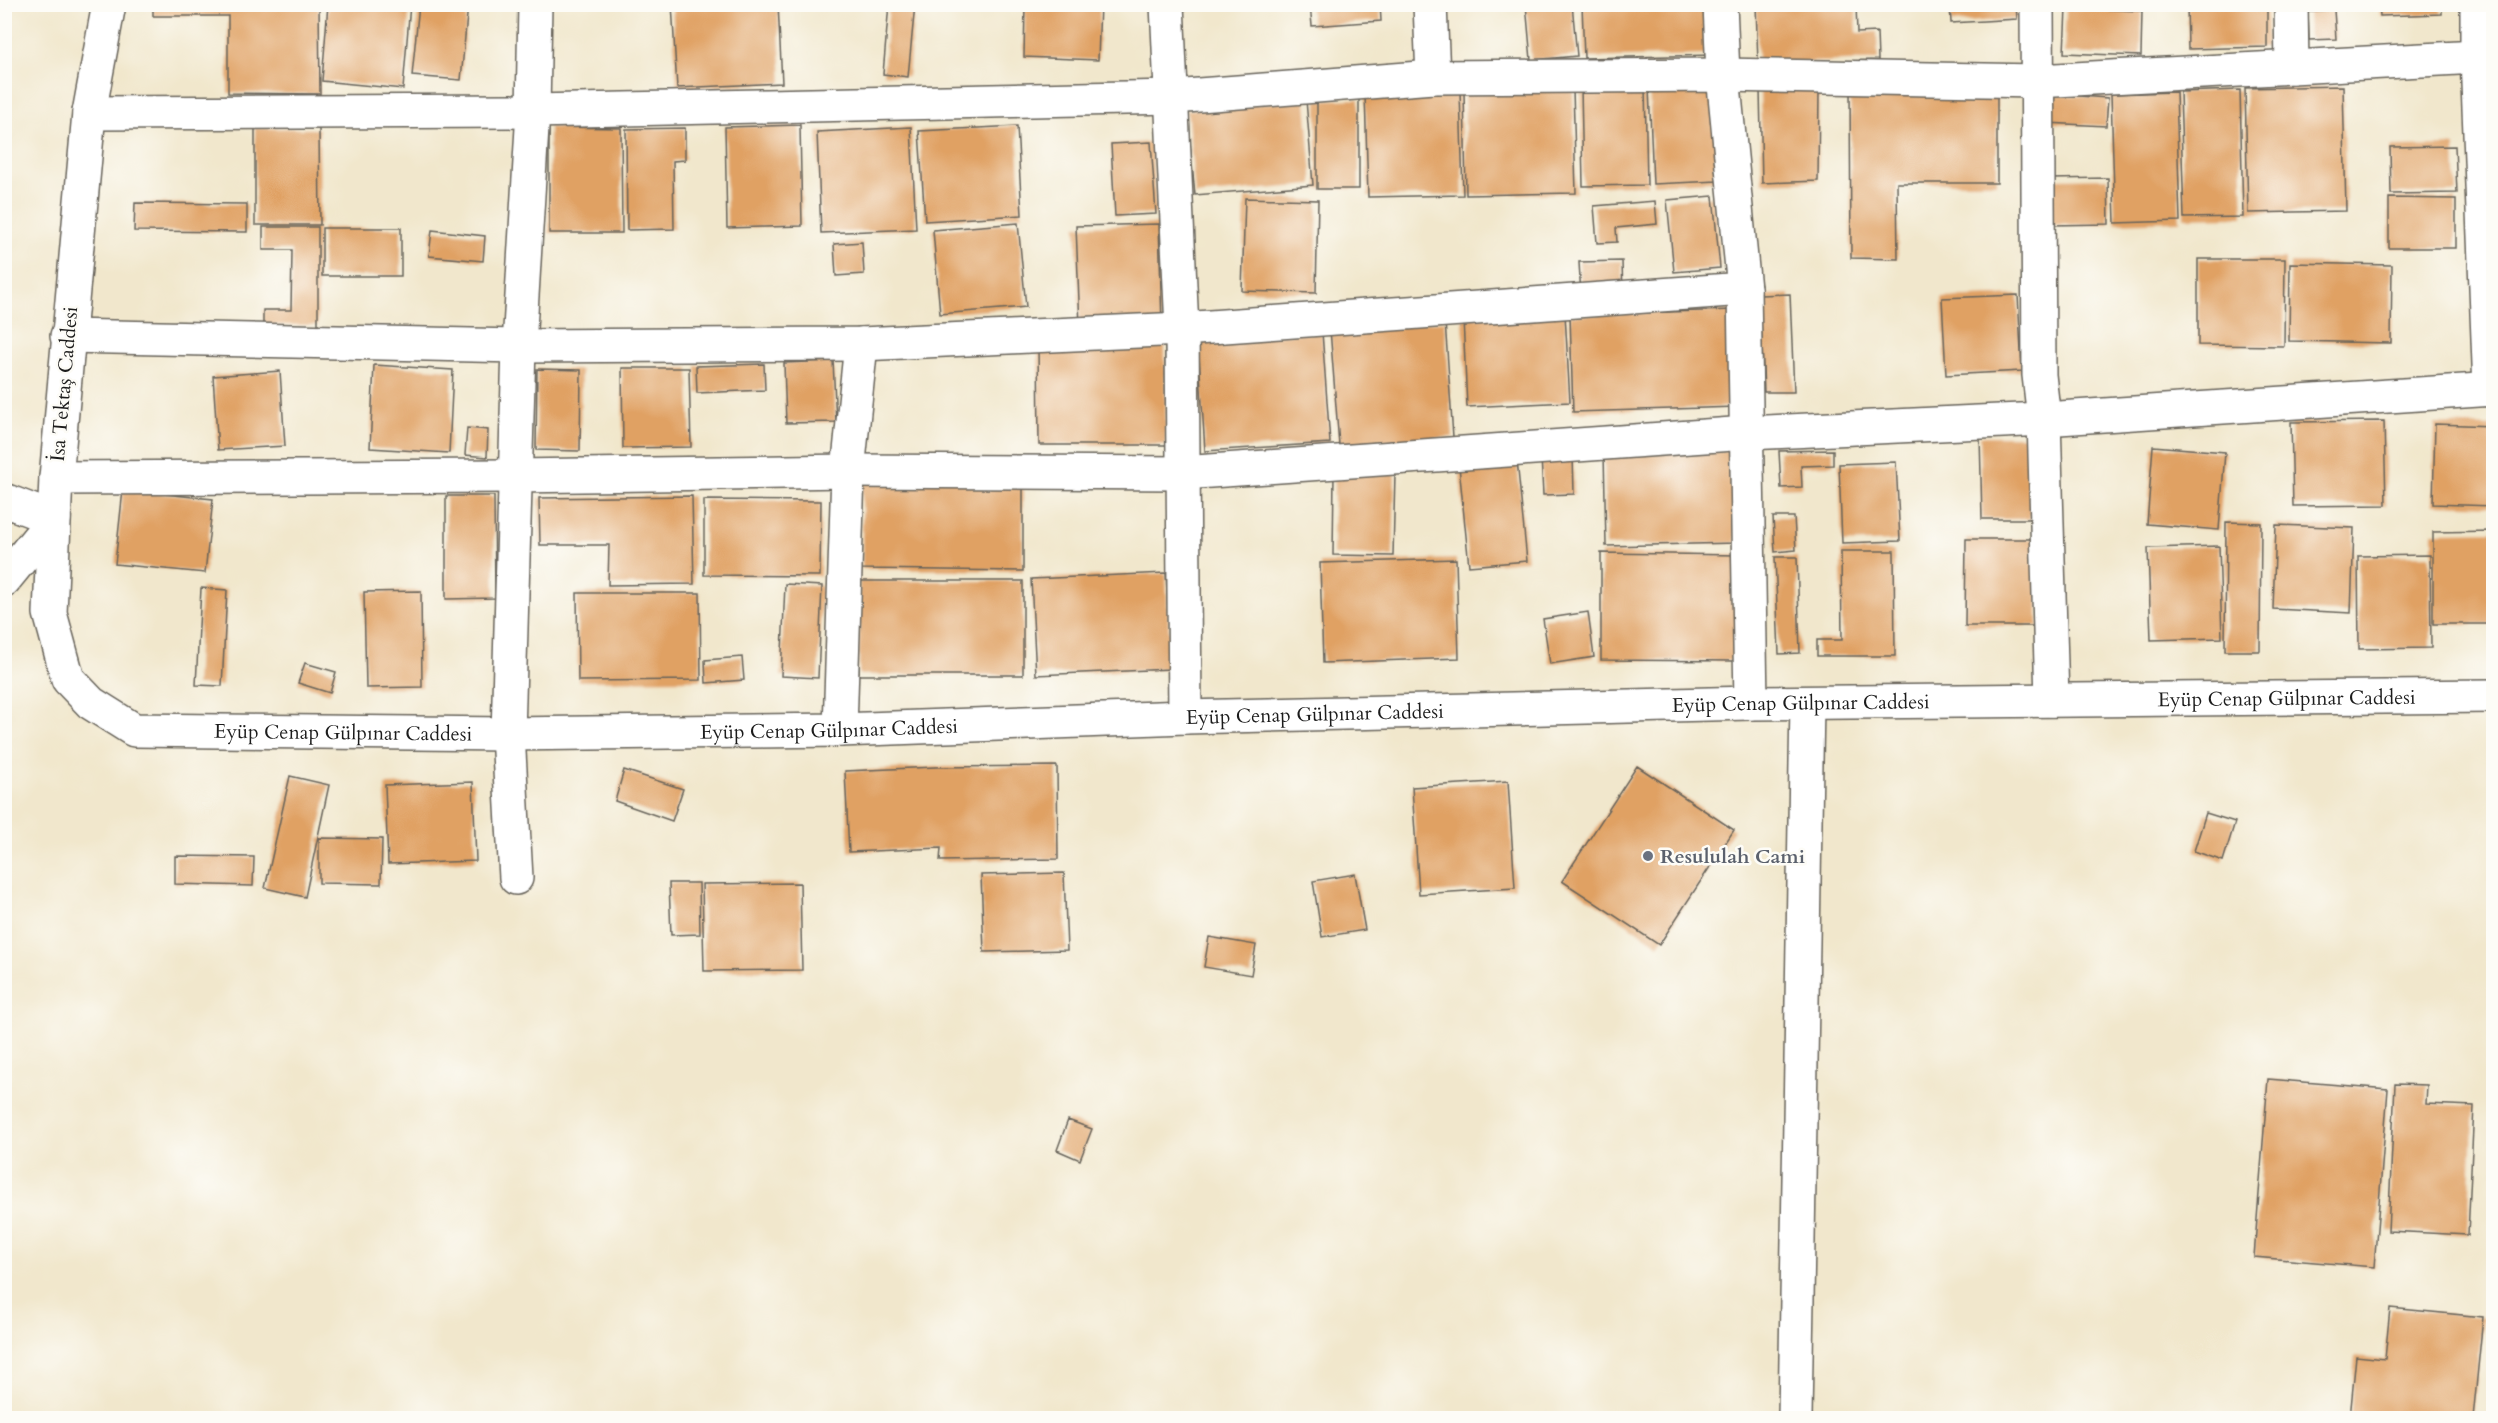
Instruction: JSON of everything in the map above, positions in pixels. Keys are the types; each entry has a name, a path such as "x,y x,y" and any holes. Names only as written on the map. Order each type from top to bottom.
{"street":[{"name":"İsa Tektaş Caddesi","path":"109,4 89,113 67,336 56,478 50,613 68,679 91,703 134,730"},
{"path":"516,878 508,734 519,346 533,111 535,4"},
{"path":"1167,4 1182,329 1185,717"},
{"path":"1430,4 1433,77"},
{"path":"1720,4 1723,75 1744,290 1751,703"},
{"path":"2037,4 2039,375 2044,419 2052,700"},
{"path":"2291,4 2292,67"},
{"path":"56,478 515,476 848,471 1182,473 1747,433 2044,419 2492,390 2477,57 2477,4"},
{"path":"89,113 533,111 1173,97 1433,77 1723,75 2037,81 2477,57"},
{"path":"67,336 519,346 861,345 1182,329 1744,290"},
{"path":"840,730 848,471 861,345"},
{"path":"4,500 54,519 4,580"},
{"name":"Eyüp Cenap Gülpınar Caddesi","path":"134,730 508,734 840,730 1185,717 1751,703 2493,696"},
{"path":"1795,1419 1807,703"}],"building":[{"path":"153,4 319,4 320,94 228,93 228,16 153,16"},
{"path":"328,4 410,4 403,89 322,81"},
{"path":"419,4 468,4 461,80 412,76"},
{"path":"672,4 778,4 782,83 677,88"},
{"path":"889,4 915,4 908,77 883,74"},
{"path":"1025,4 1100,4 1098,60 1024,57"},
{"path":"1310,4 1380,4 1381,21 1312,26"},
{"path":"1526,4 1572,4 1577,56 1531,60"},
{"path":"1582,4 1712,4 1714,55 1584,58"},
{"path":"1756,4 1856,4 1857,33 1877,32 1878,60 1758,64"},
{"path":"1950,4 2016,4 2017,19 1951,23"},
{"path":"2187,4 2267,4 2267,47 2188,49"},
{"path":"2379,4 2442,4 2442,14 2380,16"},
{"path":"2066,8 2142,11 2141,56 2064,53"},
{"path":"2334,10 2336,39 2309,40 2308,11"},
{"path":"1713,85 1718,181 1653,184 1649,88"},
{"path":"1645,86 1647,185 1583,186 1581,87"},
{"path":"2343,86 2346,211 2248,213 2245,88"},
{"path":"1850,87 1997,88 1997,183 1897,183 1898,259 1851,258"},
{"path":"1573,89 1576,193 1466,195 1464,91"},
{"path":"1760,89 1819,90 1818,181 1762,183"},
{"path":"2240,90 2243,217 2184,218 2180,92"},
{"path":"1460,91 1463,195 1368,197 1365,93"},
{"path":"2176,92 2180,221 2115,223 2111,94"},
{"path":"2048,94 2108,98 2106,126 2047,123"},
{"path":"1359,99 1359,189 1317,189 1317,100"},
{"path":"1306,100 1313,185 1195,195 1187,110"},
{"path":"800,125 802,226 727,228 725,127"},
{"path":"1017,126 1022,215 925,221 919,131"},
{"path":"549,127 621,128 622,233 549,233"},
{"path":"911,127 916,229 821,233 817,132"},
{"path":"255,128 319,129 320,225 255,225"},
{"path":"685,128 685,160 673,161 674,229 627,230 626,129"},
{"path":"1151,142 1156,214 1115,216 1111,144"},
{"path":"2455,146 2457,193 2391,194 2390,147"},
{"path":"2108,178 2109,224 2051,225 2050,179"},
{"path":"1713,196 1720,268 1674,272 1667,200"},
{"path":"1245,198 1318,200 1316,293 1242,291"},
{"path":"2389,198 2456,199 2456,248 2389,248"},
{"path":"1655,201 1657,224 1616,228 1617,242 1597,243 1594,206"},
{"path":"135,203 247,204 247,232 134,231"},
{"path":"1018,223 1026,307 940,314 933,230"},
{"path":"1159,224 1162,325 1080,327 1076,226"},
{"path":"263,227 318,227 318,325 263,325 263,310 291,310 292,250 263,250"},
{"path":"322,228 401,228 401,276 322,276"},
{"path":"432,230 485,236 483,261 429,256"},
{"path":"862,242 864,274 836,276 834,244"},
{"path":"2198,259 2285,259 2284,346 2198,345"},
{"path":"1622,261 1623,295 1581,296 1579,262"},
{"path":"2290,263 2392,265 2391,343 2289,341"},
{"path":"1790,294 1794,392 1764,392 1760,295"},
{"path":"2018,295 2022,371 1946,375 1942,298"},
{"path":"1734,310 1737,407 1573,412 1570,315"},
{"path":"1565,314 1570,402 1467,407 1463,318"},
{"path":"1445,321 1453,437 1339,445 1330,329"},
{"path":"1322,332 1330,443 1205,451 1198,340"},
{"path":"1038,341 1165,341 1166,445 1039,445"},
{"path":"833,361 836,422 786,423 784,363"},
{"path":"764,364 765,390 697,393 696,366"},
{"path":"374,365 453,370 449,453 370,448"},
{"path":"622,368 689,368 691,447 623,448"},
{"path":"537,369 581,370 580,451 536,450"},
{"path":"280,371 285,446 218,450 213,376"},
{"path":"2384,421 2386,505 2293,506 2291,422"},
{"path":"2435,424 2494,426 2494,506 2433,504"},
{"path":"467,428 488,430 487,457 465,455"},
{"path":"1980,436 2029,436 2030,519 1982,519"},
{"path":"2153,446 2225,452 2219,530 2147,524"},
{"path":"1833,450 1833,465 1801,466 1802,487 1781,488 1779,451"},
{"path":"1734,451 1736,543 1606,546 1604,453"},
{"path":"1573,455 1574,494 1543,495 1541,456"},
{"path":"1517,460 1527,561 1469,566 1459,466"},
{"path":"1896,462 1900,541 1842,543 1839,464"},
{"path":"1334,473 1395,474 1393,556 1333,555"},
{"path":"862,477 1023,479 1023,571 862,569"},
{"path":"123,490 213,499 205,573 115,564"},
{"path":"446,496 494,496 495,598 446,599"},
{"path":"692,496 694,584 608,585 609,545 540,545 539,498"},
{"path":"704,500 821,501 820,576 704,575"},
{"path":"1773,517 1794,517 1796,550 1775,552"},
{"path":"2226,522 2261,523 2260,651 2225,651"},
{"path":"2276,525 2354,528 2351,613 2273,609"},
{"path":"2494,531 2494,624 2433,624 2433,532"},
{"path":"1966,539 2039,539 2038,626 1965,626"},
{"path":"2219,546 2222,638 2151,640 2148,548"},
{"path":"1841,551 1894,551 1895,656 1817,656 1817,640 1842,640"},
{"path":"1601,553 1738,555 1737,661 1601,660"},
{"path":"2430,555 2431,648 2359,649 2358,556"},
{"path":"1775,557 1797,557 1800,653 1779,654"},
{"path":"1456,559 1459,658 1323,663 1320,563"},
{"path":"1166,573 1171,669 1036,675 1031,579"},
{"path":"859,581 1023,581 1023,675 859,675"},
{"path":"785,584 822,586 818,678 781,676"},
{"path":"201,588 227,590 222,686 196,685"},
{"path":"421,591 422,687 366,688 364,592"},
{"path":"577,593 700,593 701,680 578,681"},
{"path":"1588,612 1594,657 1550,664 1543,619"},
{"path":"742,657 744,680 706,683 705,660"},
{"path":"305,663 336,672 330,693 298,683"},
{"path":"1057,766 1058,859 940,861 941,848 849,852 845,771 936,767"},
{"name":"Resululah Cami","path":"1637,766 1734,830 1659,945 1562,881"},
{"path":"624,770 683,789 672,821 615,801"},
{"path":"290,776 329,785 305,897 265,888"},
{"path":"1508,781 1515,888 1419,894 1412,787"},
{"path":"473,782 476,861 388,864 385,785"},
{"path":"2206,813 2235,822 2223,861 2194,851"},
{"path":"319,838 382,839 381,884 319,883"},
{"path":"175,856 254,857 253,886 175,884"},
{"path":"1064,873 1067,950 984,952 981,875"},
{"path":"1355,874 1365,930 1322,937 1313,881"},
{"path":"669,883 699,883 700,934 671,935"},
{"path":"800,883 802,970 704,971 702,884"},
{"path":"1209,937 1256,945 1251,975 1204,967"},
{"path":"2268,1079 2388,1089 2374,1267 2254,1257"},
{"path":"2395,1084 2427,1085 2426,1104 2474,1106 2468,1235 2388,1231"},
{"path":"1068,1120 1092,1129 1080,1160 1057,1150"},
{"path":"2390,1308 2483,1317 2473,1418 2350,1418 2356,1356 2385,1359"}],"place":[{"name":"Resululah Cami","path":"1648,856"}]}
